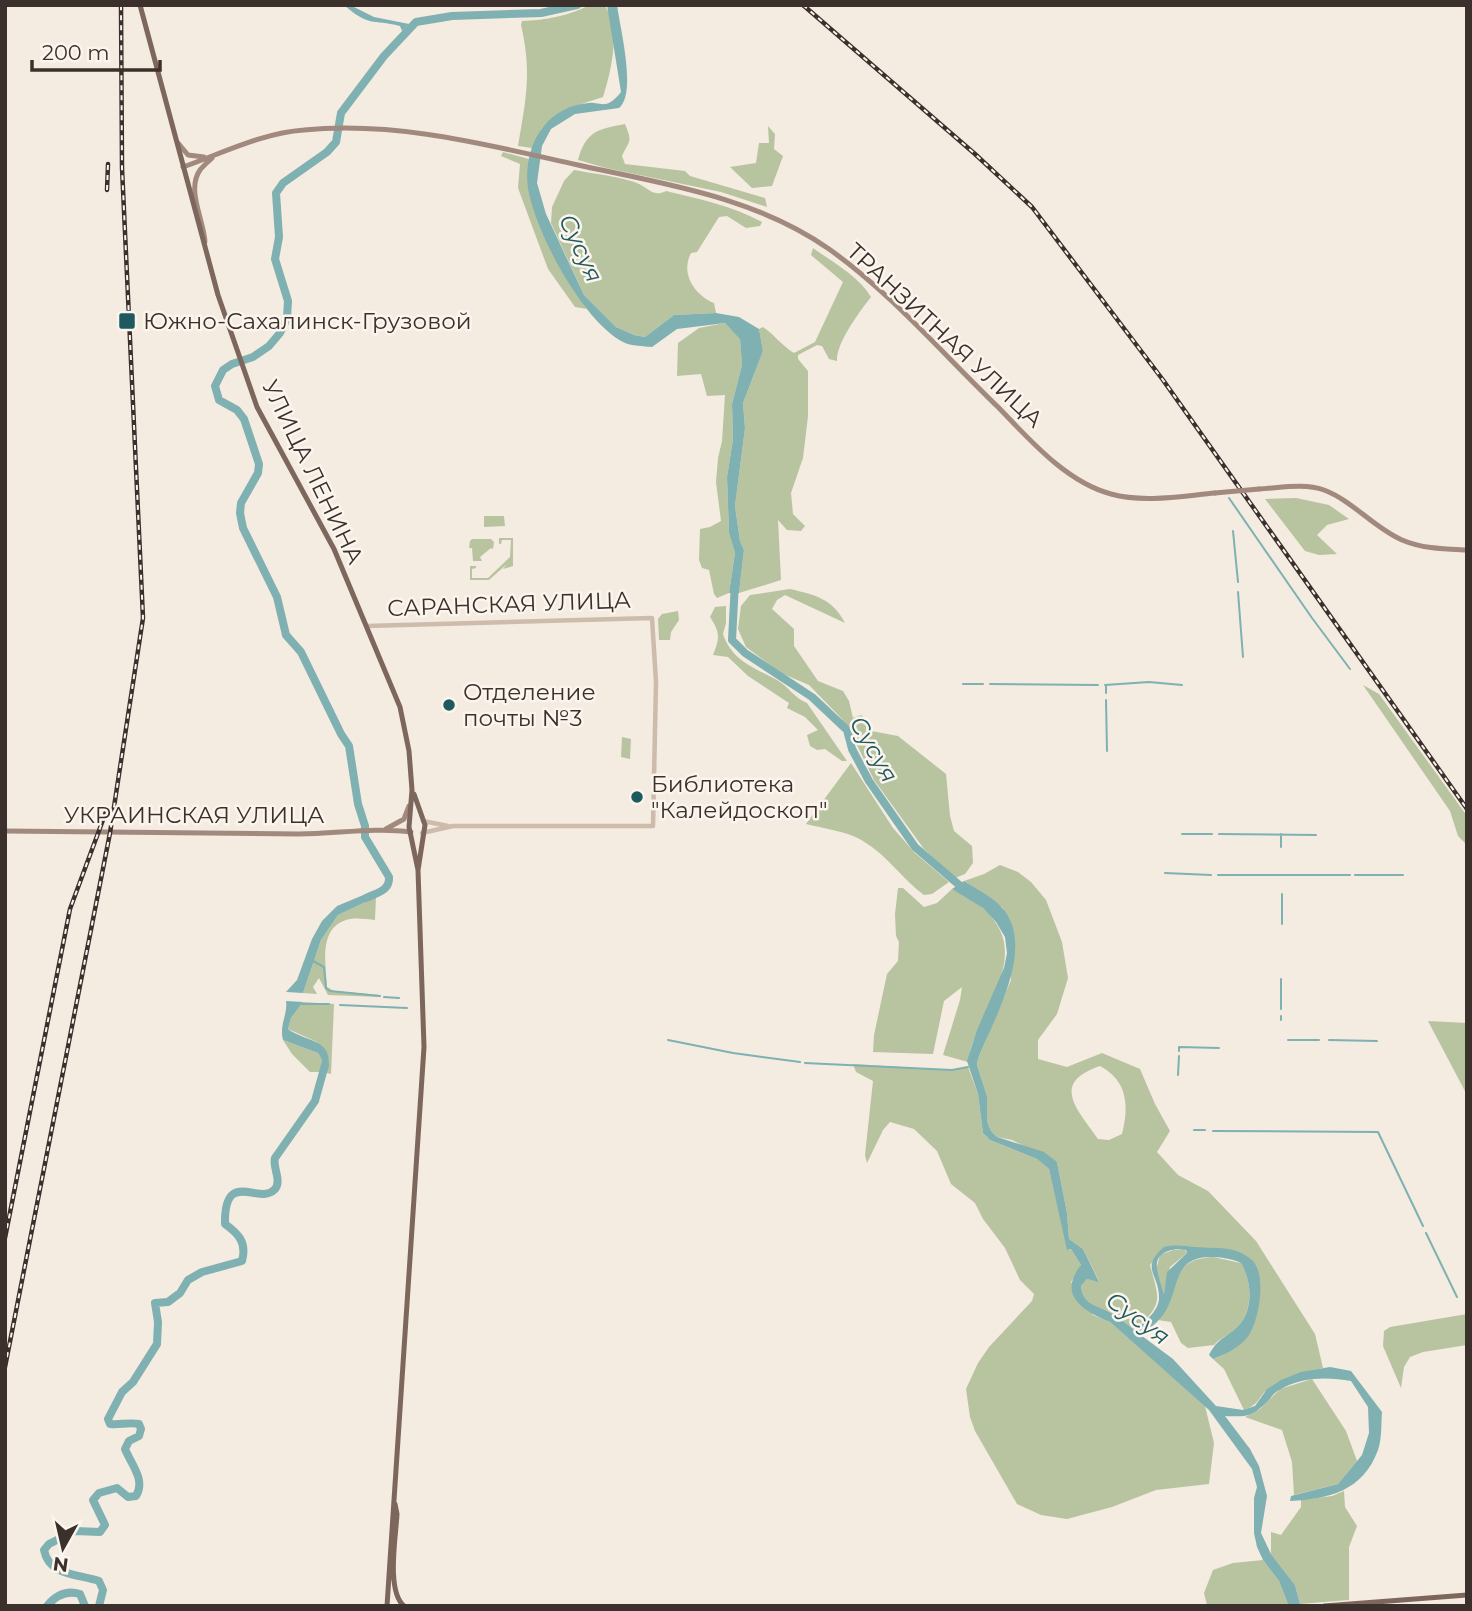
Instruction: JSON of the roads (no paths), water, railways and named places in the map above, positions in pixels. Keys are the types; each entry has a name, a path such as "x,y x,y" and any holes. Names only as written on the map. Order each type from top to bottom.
{"main road":[{"name":"УЛИЦА ЛЕНИНА","path":"140,5 205,248 262,418 316,513 400,707 409,751 411,832 418,870"},
{"name":"ТРАНЗИТНАЯ УЛИЦА","path":"183,167 267,136 322,129 415,131 721,198 773,216 828,249 859,272 1021,430 1081,482 1110,494 1137,498 1295,486 1323,490 1339,497 1402,540 1420,546 1467,550"},
{"path":"175,140 188,155 215,156"},
{"path":"205,248 205,232 195,192 199,171 215,156"},
{"name":"УЛИЦА ЛЕНИНА","path":"394,1497 424,1047 418,870 425,825 412,790"},
{"path":"380,830 404,819 412,790"},
{"name":"УКРАИНСКАЯ УЛИЦА","path":"380,830 417,819 422,821"},
{"path":"380,830 402,834 413,847"},
{"name":"УКРАИНСКАЯ УЛИЦА","path":"5,831 308,834 380,830 411,832 417,835 422,833"},
{"path":"387,1606 394,1497"},
{"path":"394,1497 397,1514 394,1585 396,1596 404,1606"},
{"path":"1324,1606 1467,1595"}],"street":[{"name":"САРАНСКАЯ УЛИЦА","path":"367,626 652,618 656,682 653,826"},
{"path":"422,821 453,826"},
{"name":"УКРАИНСКАЯ УЛИЦА","path":"422,833 453,826 653,826"}],"water":[{"path":"344,5 350,5 374,17 409,24 402,31 400,26 365,19"},
{"path":"607,5 617,5 624,44 627,89 624,100 619,108 575,114 551,129 542,146 537,183 546,214 584,295 616,327 645,337 674,315 716,313 739,317 759,329 763,351 743,403 745,428 735,506 740,541 744,550 739,593 729,593 735,553 729,533 727,477 733,439 732,404 742,365 740,339 725,323 677,329 652,347 628,344 609,333 578,297 564,275 532,207 527,172 538,133 552,117 563,110 589,103 609,103 621,92"},
{"path":"964,881 1000,906 1012,926 1014,964 1009,984 977,1065 987,1096 987,1122 997,1137 1044,1152 1057,1162 1069,1239 1083,1249 1099,1282 1087,1279 1081,1286 1084,1297 1135,1330 1158,1304 1158,1290 1152,1267 1153,1261 1164,1247 1176,1245 1240,1252 1253,1261 1260,1278 1258,1312 1251,1332 1243,1342 1213,1359 1209,1355 1217,1343 1245,1317 1249,1299 1248,1280 1241,1263 1216,1257 1196,1259 1188,1263 1179,1276 1165,1312 1142,1336 1173,1359 1216,1406 1243,1410 1255,1406 1267,1389 1281,1380 1301,1372 1330,1367 1351,1371 1382,1412 1381,1436 1372,1464 1354,1484 1331,1495 1290,1501 1291,1496 1338,1484 1362,1455 1369,1433 1368,1407 1351,1381 1324,1379 1298,1382 1277,1391 1254,1413 1225,1416 1250,1449 1259,1466 1267,1496 1261,1533 1271,1554 1295,1585 1300,1604 1288,1604 1279,1581 1257,1547 1254,1533 1254,1498 1257,1487 1252,1469 1209,1410 1110,1322 1091,1313 1076,1301 1072,1285 1081,1265 1071,1249 1067,1250 1049,1169 1037,1159 990,1140 983,1133 978,1094 967,1061 977,1030 1004,968 1007,953 1005,937 983,908 952,889","holes":["1186,1250 1187,1253 1167,1272 1164,1294 1157,1271 1158,1259 1169,1251"]},
{"path":"373,891 376,897 338,915 321,940 303,993 286,992 297,980 312,939 322,921 337,906"},
{"path":"286,1001 303,1002 291,1018 288,1029 324,1047 329,1062 327,1073 321,1072 322,1060 318,1053 283,1040"}],"waterway":[{"path":"366,898 385,888 389,877 365,837 349,746 301,652 286,635 277,597 243,528 241,503 258,473 259,464 244,419 237,410 219,400 215,386 223,370 253,357 269,346 280,333 287,318 288,301 275,259 279,237 276,193 283,183 327,152 336,142 341,113 384,56 416,22 452,16 541,13 577,5"},
{"path":"1229,498 1350,669"},
{"path":"1233,531 1238,582"},
{"name":"Сусуя","path":"735,582 732,640 745,653 812,697 847,730 852,749 869,781 915,847 965,890"},
{"path":"1238,592 1243,657"},
{"path":"1105,685 1149,682 1182,685"},
{"path":"963,684 983,684"},
{"path":"990,684 1098,685"},
{"path":"1106,685 1106,693"},
{"path":"1106,700 1107,751"},
{"path":"1182,834 1212,834"},
{"path":"1219,834 1316,835"},
{"path":"1281,834 1281,847"},
{"path":"1165,873 1211,875"},
{"path":"1218,875 1350,875"},
{"path":"1355,875 1403,875"},
{"path":"1282,894 1282,924"},
{"path":"313,961 324,967 326,988 330,991 380,996"},
{"path":"1281,979 1281,1009"},
{"path":"384,997 399,998"},
{"path":"302,1004 329,1004"},
{"path":"340,1005 407,1008"},
{"path":"668,1040 733,1053 800,1062"},
{"path":"1288,1040 1319,1040"},
{"path":"1329,1040 1377,1041"},
{"path":"1179,1051 1179,1047 1219,1048"},
{"path":"1178,1075 1179,1056"},
{"path":"805,1063 952,1070 968,1067"},
{"path":"99,1606 103,1590 99,1581 58,1569 47,1559 44,1550 49,1544 75,1531 100,1532 105,1525 93,1500 99,1493 117,1488 128,1497 136,1496 139,1490 138,1478 125,1449 129,1441 139,1436 141,1429 139,1424 110,1424 108,1419 122,1392 133,1382 157,1344 155,1303 168,1302 180,1293 188,1280 202,1272 242,1261 243,1244 225,1224 226,1207 230,1197 244,1192 268,1193 277,1187 275,1158 315,1101 325,1065"},
{"path":"1194,1130 1205,1130"},
{"path":"1213,1131 1378,1132 1423,1226"},
{"path":"1426,1233 1457,1297"},
{"path":"47,1606 66,1593 80,1594 85,1606"}],"railway":[{"path":"5,1367 110,833 143,618 122,168 121,5"},
{"path":"803,5 1032,207 1163,380 1467,809"},
{"path":"107,190 108,164"},
{"path":"5,1238 70,909 107,809"}],"place":[{"name":"Южно-Сахалинск-Грузовой","path":"127,321"},
{"name":"Отделение почты №3","path":"449,705"},
{"name":"Библиотека \"Калейдоскоп\"","path":"637,797"}]}
